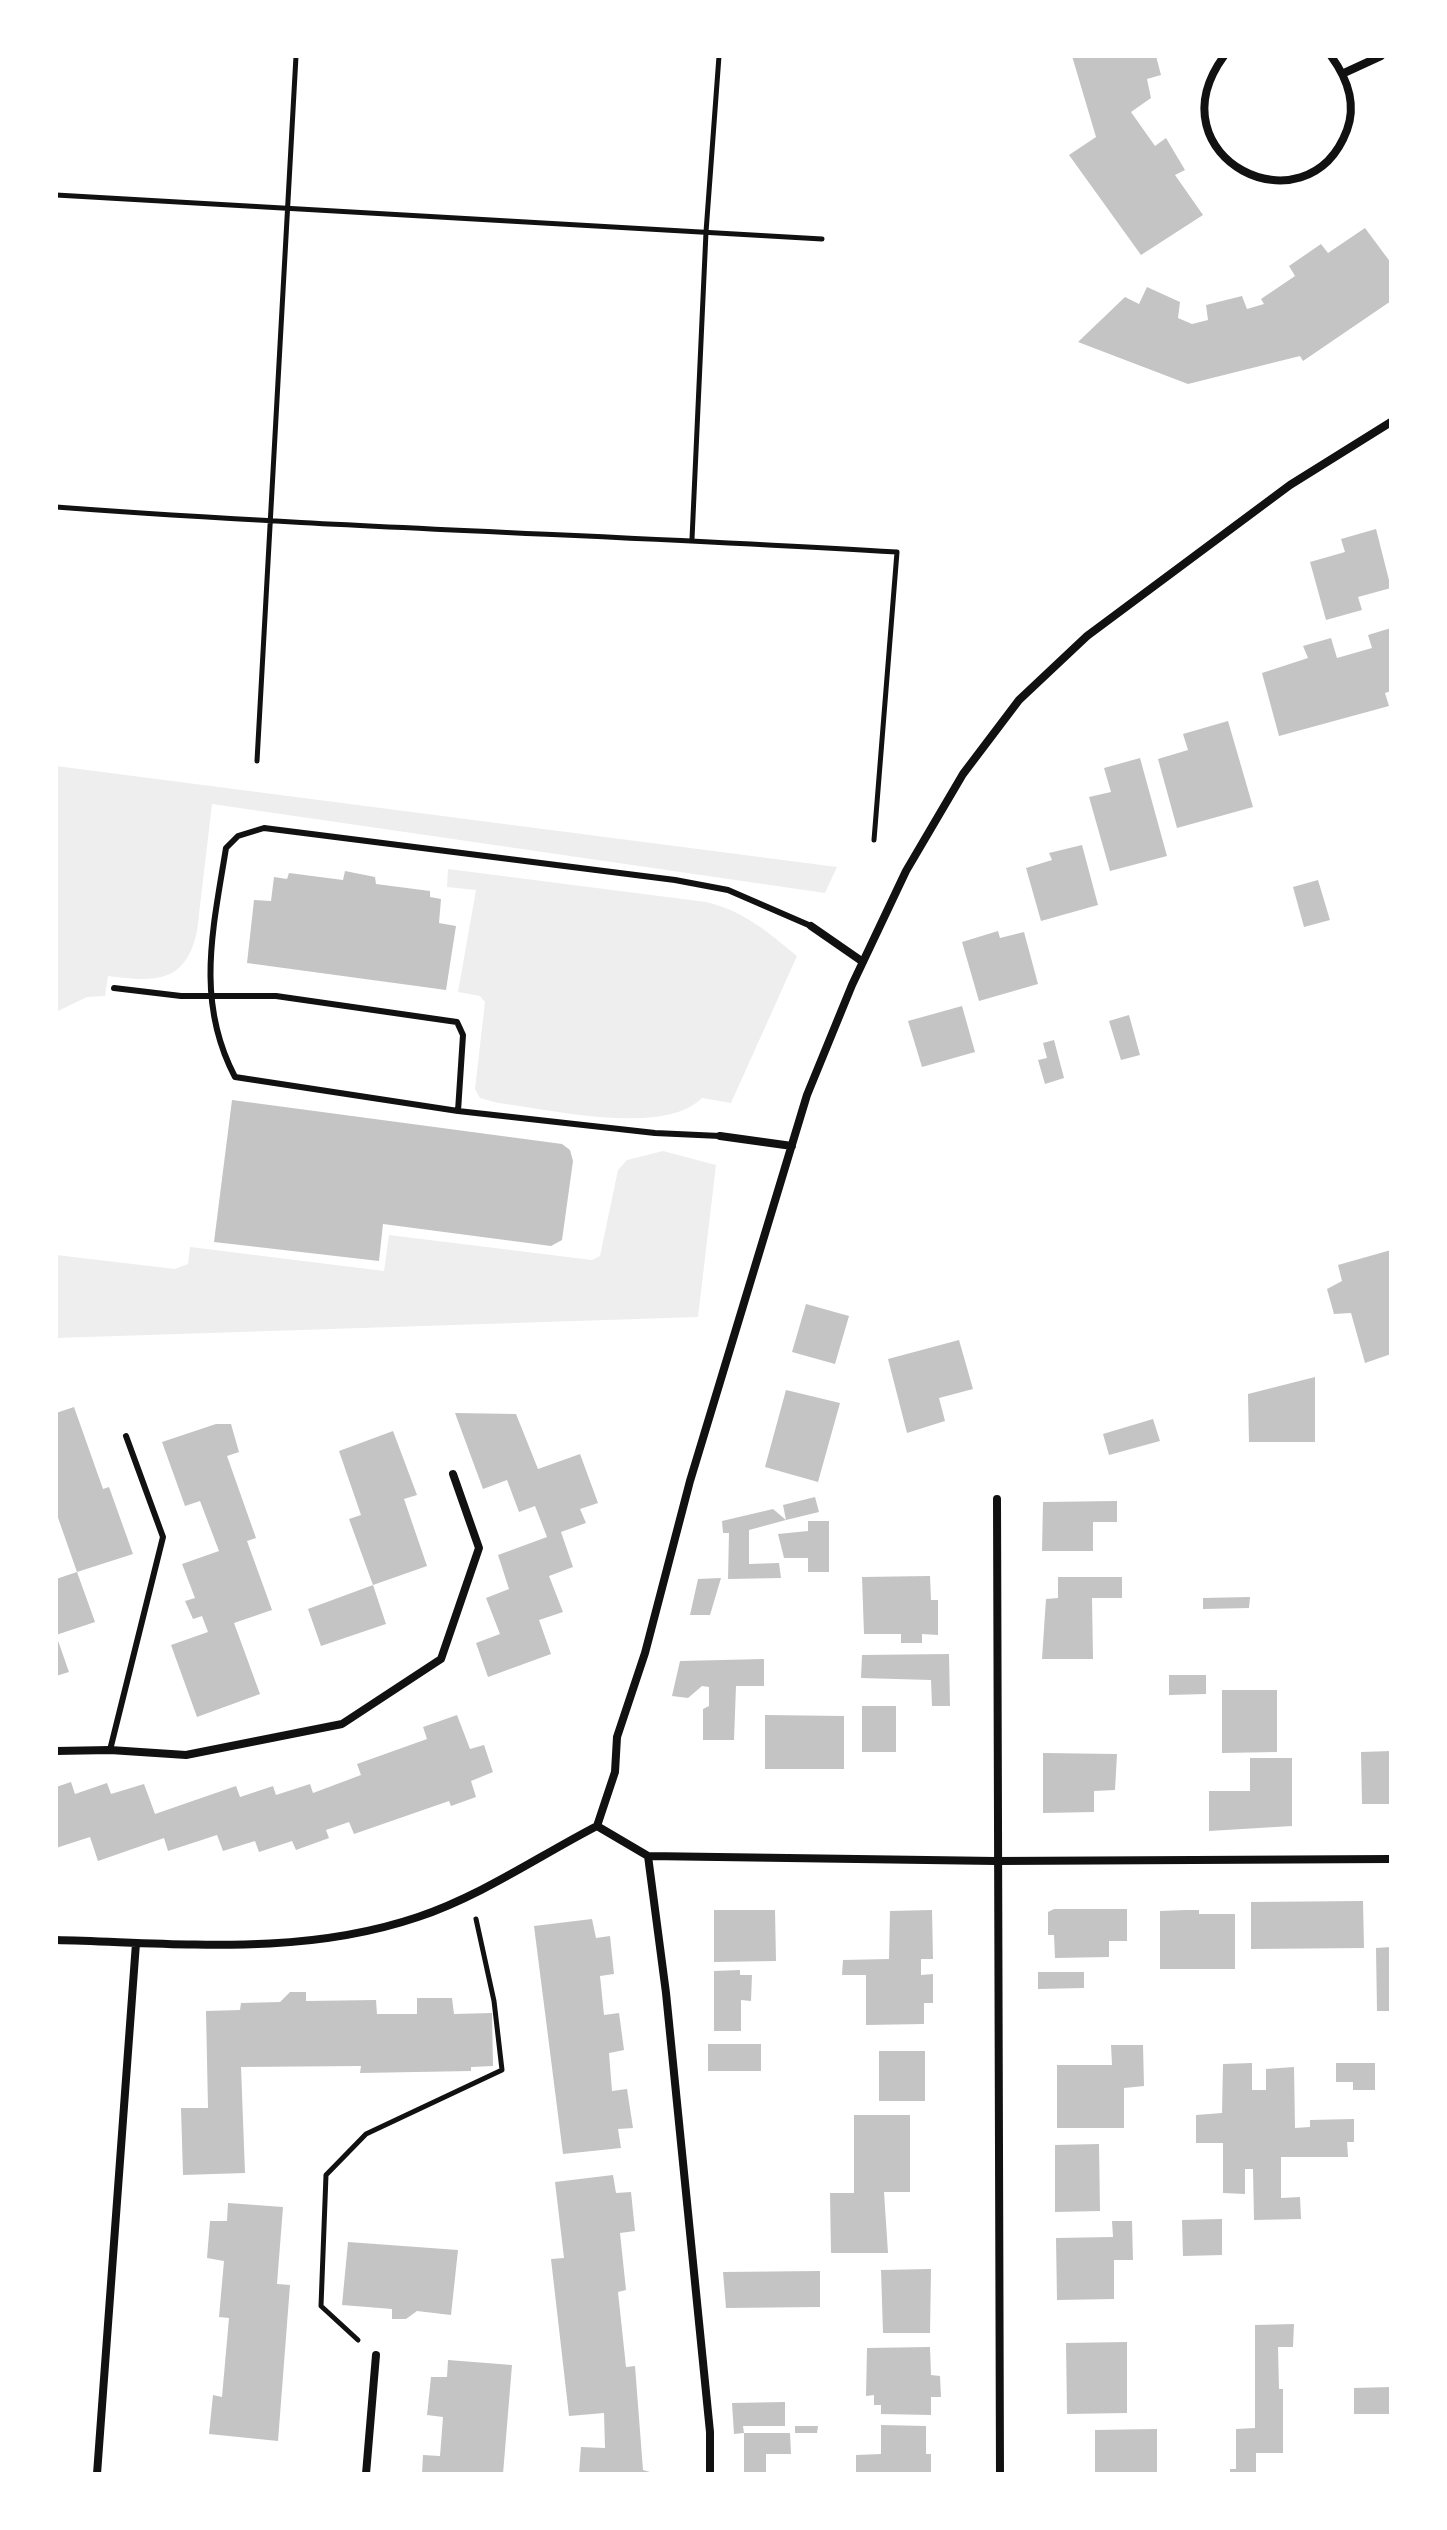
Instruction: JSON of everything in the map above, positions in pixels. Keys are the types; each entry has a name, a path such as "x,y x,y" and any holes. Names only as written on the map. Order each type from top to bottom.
{"street":[{"path":"1224,56 1212,73 1204,97 1205,122 1214,146 1230,164 1252,177 1277,182 1302,177 1324,165 1341,146 1350,110 1344,73 1331,56"},
{"path":"1344,73 1381,56"},
{"path":"56,1940 295,1944 369,1932 421,1916 470,1895 597,1826 615,1772 617,1737 645,1653 690,1481 807,1095 863,962 906,871 963,774 1019,700 1087,636 1290,485 1391,422"},
{"path":"811,926 863,962"},
{"path":"720,1136 792,1146"},
{"path":"56,1751 110,1750 186,1755 342,1724 441,1659 479,1548 453,1474"},
{"path":"997,1499 1000,2474"},
{"path":"597,1826 648,1856 996,1861 1391,1859"},
{"path":"648,1856 674,2072 710,2432 710,2474"},
{"path":"97,2474 136,1943"},
{"path":"366,2474 376,2355"}],"lane":[{"path":"720,1136 655,1133 458,1111 235,1077 222,1052 208,968 226,848 238,836 264,828 675,880 728,890 811,926"},
{"path":"114,988 181,996 276,996 457,1022 463,1035 458,1111"},
{"path":"110,1750 163,1537 126,1436"}],"path":[{"path":"257,761 296,56"},
{"path":"692,539 706,232 719,56"},
{"path":"56,195 822,239"},
{"path":"56,507 270,523 692,539 897,552 874,840"},
{"path":"376,2355 321,2306 326,2175 366,2134 502,2070 494,2001 470,1895"}],"shaded area":[{"path":"56,766 837,867 825,893 212,804 197,931 185,961 166,976 140,979 108,976 105,996 87,997 56,1012"},
{"path":"448,869 706,902 744,917 797,956 731,1103 702,1098 684,1110 634,1118 575,1114 480,1098 475,1089 485,1002 480,996 458,992 476,890 447,887"},
{"path":"663,1151 716,1165 698,1317 56,1338 56,1255 175,1269 188,1264 190,1247 384,1271 389,1235 592,1260 600,1256 618,1170 627,1160"}],"building":[{"path":"1072,56 1156,56 1161,75 1147,79 1151,98 1131,112 1155,146 1166,138 1185,170 1175,175 1203,215 1141,255 1069,155 1096,137"},
{"path":"1365,228 1391,263 1391,301 1303,361 1300,356 1188,384 1078,342 1125,297 1139,304 1147,287 1180,302 1178,318 1192,324 1208,320 1206,305 1242,296 1247,309 1264,304 1261,299 1295,276 1289,266 1321,244 1328,253"},
{"path":"1376,529 1391,588 1358,597 1362,610 1326,620 1310,562 1345,552 1341,539"},
{"path":"1391,628 1391,691 1385,693 1389,706 1279,736 1262,673 1308,658 1303,646 1331,638 1337,658 1372,648 1368,635"},
{"path":"1228,721 1253,807 1177,828 1158,759 1188,750 1183,734"},
{"path":"1140,758 1167,856 1110,871 1089,797 1111,792 1104,768"},
{"path":"1082,845 1098,905 1041,921 1026,868 1052,860 1049,853"},
{"path":"345,871 375,877 376,884 430,891 430,897 441,899 439,923 456,926 446,990 247,963 254,900 271,901 274,877 287,879 289,873 343,880"},
{"path":"1318,880 1330,920 1304,927 1293,887"},
{"path":"998,931 1000,938 1024,932 1038,984 979,1001 962,942"},
{"path":"962,1006 975,1052 922,1067 908,1021"},
{"path":"1129,1015 1140,1055 1121,1060 1109,1021"},
{"path":"1054,1040 1064,1078 1045,1084 1038,1060 1047,1058 1043,1043"},
{"path":"232,1100 562,1144 570,1150 573,1161 562,1240 551,1246 383,1224 379,1261 214,1242"},
{"path":"1391,1250 1391,1354 1365,1363 1351,1313 1334,1314 1327,1289 1342,1281 1338,1265"},
{"path":"806,1304 849,1316 835,1364 792,1352"},
{"path":"959,1340 973,1389 939,1398 945,1421 907,1433 888,1359"},
{"path":"1315,1377 1315,1442 1249,1442 1248,1394"},
{"path":"786,1390 840,1403 818,1482 765,1467"},
{"path":"74,1407 103,1489 109,1487 133,1554 77,1572 56,1512 56,1413"},
{"path":"455,1413 516,1414 538,1469 580,1454 598,1503 580,1509 586,1523 561,1532 573,1567 549,1576 563,1612 539,1620 551,1654 488,1677 476,1643 500,1634 486,1598 509,1589 498,1555 547,1537 535,1506 519,1512 507,1480 483,1489"},
{"path":"1153,1419 1160,1441 1109,1455 1103,1434"},
{"path":"216,1424 231,1424 239,1452 227,1456 256,1538 247,1541 272,1610 234,1623 260,1694 197,1717 171,1645 208,1632 202,1616 193,1619 185,1601 195,1598 182,1564 219,1551 200,1501 185,1506 162,1442"},
{"path":"393,1431 417,1495 404,1499 427,1566 373,1585 349,1519 361,1515 339,1451"},
{"path":"815,1497 819,1512 786,1520 783,1505"},
{"path":"1117,1501 1117,1522 1093,1522 1093,1551 1042,1551 1043,1502"},
{"path":"773,1509 786,1520 749,1530 749,1564 779,1563 781,1578 728,1579 729,1533 723,1533 722,1521"},
{"path":"808,1521 829,1521 829,1572 808,1572 808,1558 784,1558 778,1534 808,1531"},
{"path":"77,1572 95,1622 56,1635 56,1579"},
{"path":"930,1576 931,1600 938,1600 938,1635 922,1634 922,1643 901,1643 901,1634 864,1634 862,1577"},
{"path":"1058,1577 1122,1577 1122,1598 1092,1598 1093,1659 1042,1659 1046,1599 1058,1598"},
{"path":"721,1578 710,1615 690,1615 698,1579"},
{"path":"373,1585 386,1624 321,1646 308,1609"},
{"path":"1250,1597 1249,1608 1203,1609 1203,1598"},
{"path":"56,1635 69,1672 56,1676"},
{"path":"949,1654 950,1706 932,1706 931,1680 861,1678 862,1655"},
{"path":"764,1659 764,1686 736,1686 734,1740 703,1740 703,1709 709,1706 709,1687 702,1686 688,1698 672,1696 680,1661"},
{"path":"1169,1675 1206,1675 1206,1694 1169,1695"},
{"path":"1222,1690 1277,1690 1277,1752 1222,1753"},
{"path":"862,1706 896,1706 896,1752 862,1752"},
{"path":"457,1715 470,1749 484,1745 493,1772 471,1781 476,1797 451,1806 449,1801 354,1834 349,1822 326,1830 329,1838 296,1850 292,1841 259,1852 255,1841 223,1851 217,1835 168,1851 164,1838 98,1861 90,1837 56,1848 56,1787 71,1782 75,1794 107,1783 111,1794 144,1784 155,1814 236,1786 240,1797 273,1786 276,1795 310,1784 313,1793 361,1775 357,1764 427,1739 423,1727"},
{"path":"765,1715 844,1716 844,1769 765,1769"},
{"path":"1391,1751 1391,1804 1362,1804 1361,1752"},
{"path":"1043,1753 1117,1754 1115,1790 1094,1791 1094,1812 1043,1813"},
{"path":"1250,1758 1292,1758 1292,1826 1209,1831 1209,1791 1250,1791"},
{"path":"1363,1901 1364,1948 1251,1949 1251,1902"},
{"path":"1054,1909 1127,1909 1127,1941 1109,1941 1109,1957 1055,1958 1054,1935 1048,1935 1048,1912"},
{"path":"714,1910 775,1910 776,1961 714,1962"},
{"path":"932,1910 933,1959 921,1959 921,1975 933,1974 933,2003 924,2003 924,2024 866,2025 866,1975 842,1975 843,1960 889,1959 890,1911"},
{"path":"1199,1910 1199,1914 1235,1914 1235,1969 1160,1969 1160,1911"},
{"path":"592,1919 596,1938 610,1936 614,1974 600,1976 604,2015 619,2013 624,2050 609,2053 612,2091 627,2089 633,2128 618,2129 621,2148 563,2154 534,1926"},
{"path":"1391,1947 1391,2011 1377,2011 1376,1948"},
{"path":"740,1970 740,1975 752,1975 751,2001 741,2000 741,2031 714,2031 714,1971"},
{"path":"1038,1972 1084,1972 1084,1988 1038,1989"},
{"path":"290,1992 306,1992 306,2001 376,2000 377,2014 417,2014 417,1998 452,1998 454,2014 492,2013 493,2066 471,2067 471,2071 360,2073 361,2066 241,2067 245,2173 183,2175 181,2108 208,2108 206,2011 240,2010 241,2003 280,2002"},
{"path":"708,2044 761,2044 761,2071 708,2071"},
{"path":"1111,2045 1143,2045 1144,2086 1124,2088 1124,2128 1057,2128 1057,2065 1112,2065"},
{"path":"879,2051 925,2051 925,2101 879,2101"},
{"path":"1252,2063 1252,2090 1266,2090 1266,2069 1294,2067 1295,2128 1310,2127 1310,2120 1354,2119 1354,2142 1347,2142 1348,2157 1281,2157 1281,2198 1300,2197 1301,2219 1254,2220 1253,2169 1245,2169 1245,2194 1223,2193 1223,2143 1196,2143 1196,2115 1222,2113 1223,2064"},
{"path":"1336,2063 1375,2063 1375,2090 1353,2090 1353,2082 1336,2082"},
{"path":"854,2115 910,2115 910,2192 884,2192 888,2253 831,2253 830,2193 854,2193"},
{"path":"1099,2144 1100,2211 1055,2212 1055,2145"},
{"path":"613,2175 616,2193 631,2192 635,2231 620,2233 626,2290 618,2292 626,2367 635,2366 643,2470 657,2474 579,2474 581,2447 605,2448 604,2413 569,2416 551,2259 564,2258 555,2182"},
{"path":"228,2203 283,2207 277,2284 290,2285 278,2441 209,2434 213,2395 222,2397 229,2318 219,2317 224,2261 207,2258 210,2221 227,2221"},
{"path":"1222,2219 1222,2255 1183,2256 1182,2220"},
{"path":"1112,2221 1132,2221 1133,2260 1114,2260 1114,2299 1057,2300 1056,2238 1113,2237"},
{"path":"348,2242 458,2250 451,2315 417,2311 406,2319 392,2319 392,2309 342,2305"},
{"path":"931,2269 930,2333 883,2333 881,2270"},
{"path":"820,2271 820,2307 726,2308 723,2272"},
{"path":"1294,2324 1293,2347 1278,2347 1279,2389 1283,2389 1283,2453 1256,2453 1256,2474 1230,2474 1230,2469 1236,2469 1236,2429 1255,2428 1255,2325"},
{"path":"1127,2342 1127,2413 1067,2414 1066,2343"},
{"path":"930,2347 931,2375 940,2376 941,2397 931,2397 931,2415 881,2414 881,2405 874,2405 874,2395 866,2396 867,2348"},
{"path":"448,2360 512,2365 503,2474 422,2474 423,2455 440,2456 443,2417 427,2415 431,2377 447,2377"},
{"path":"1391,2387 1391,2414 1354,2414 1354,2388"},
{"path":"785,2402 785,2426 743,2426 744,2433 734,2434 732,2403"},
{"path":"881,2425 926,2426 926,2454 931,2454 931,2474 856,2474 856,2455 881,2454"},
{"path":"795,2426 818,2426 817,2433 795,2433"},
{"path":"1157,2429 1157,2474 1095,2474 1095,2430"},
{"path":"744,2433 790,2433 791,2454 766,2454 766,2474 744,2474"}]}
